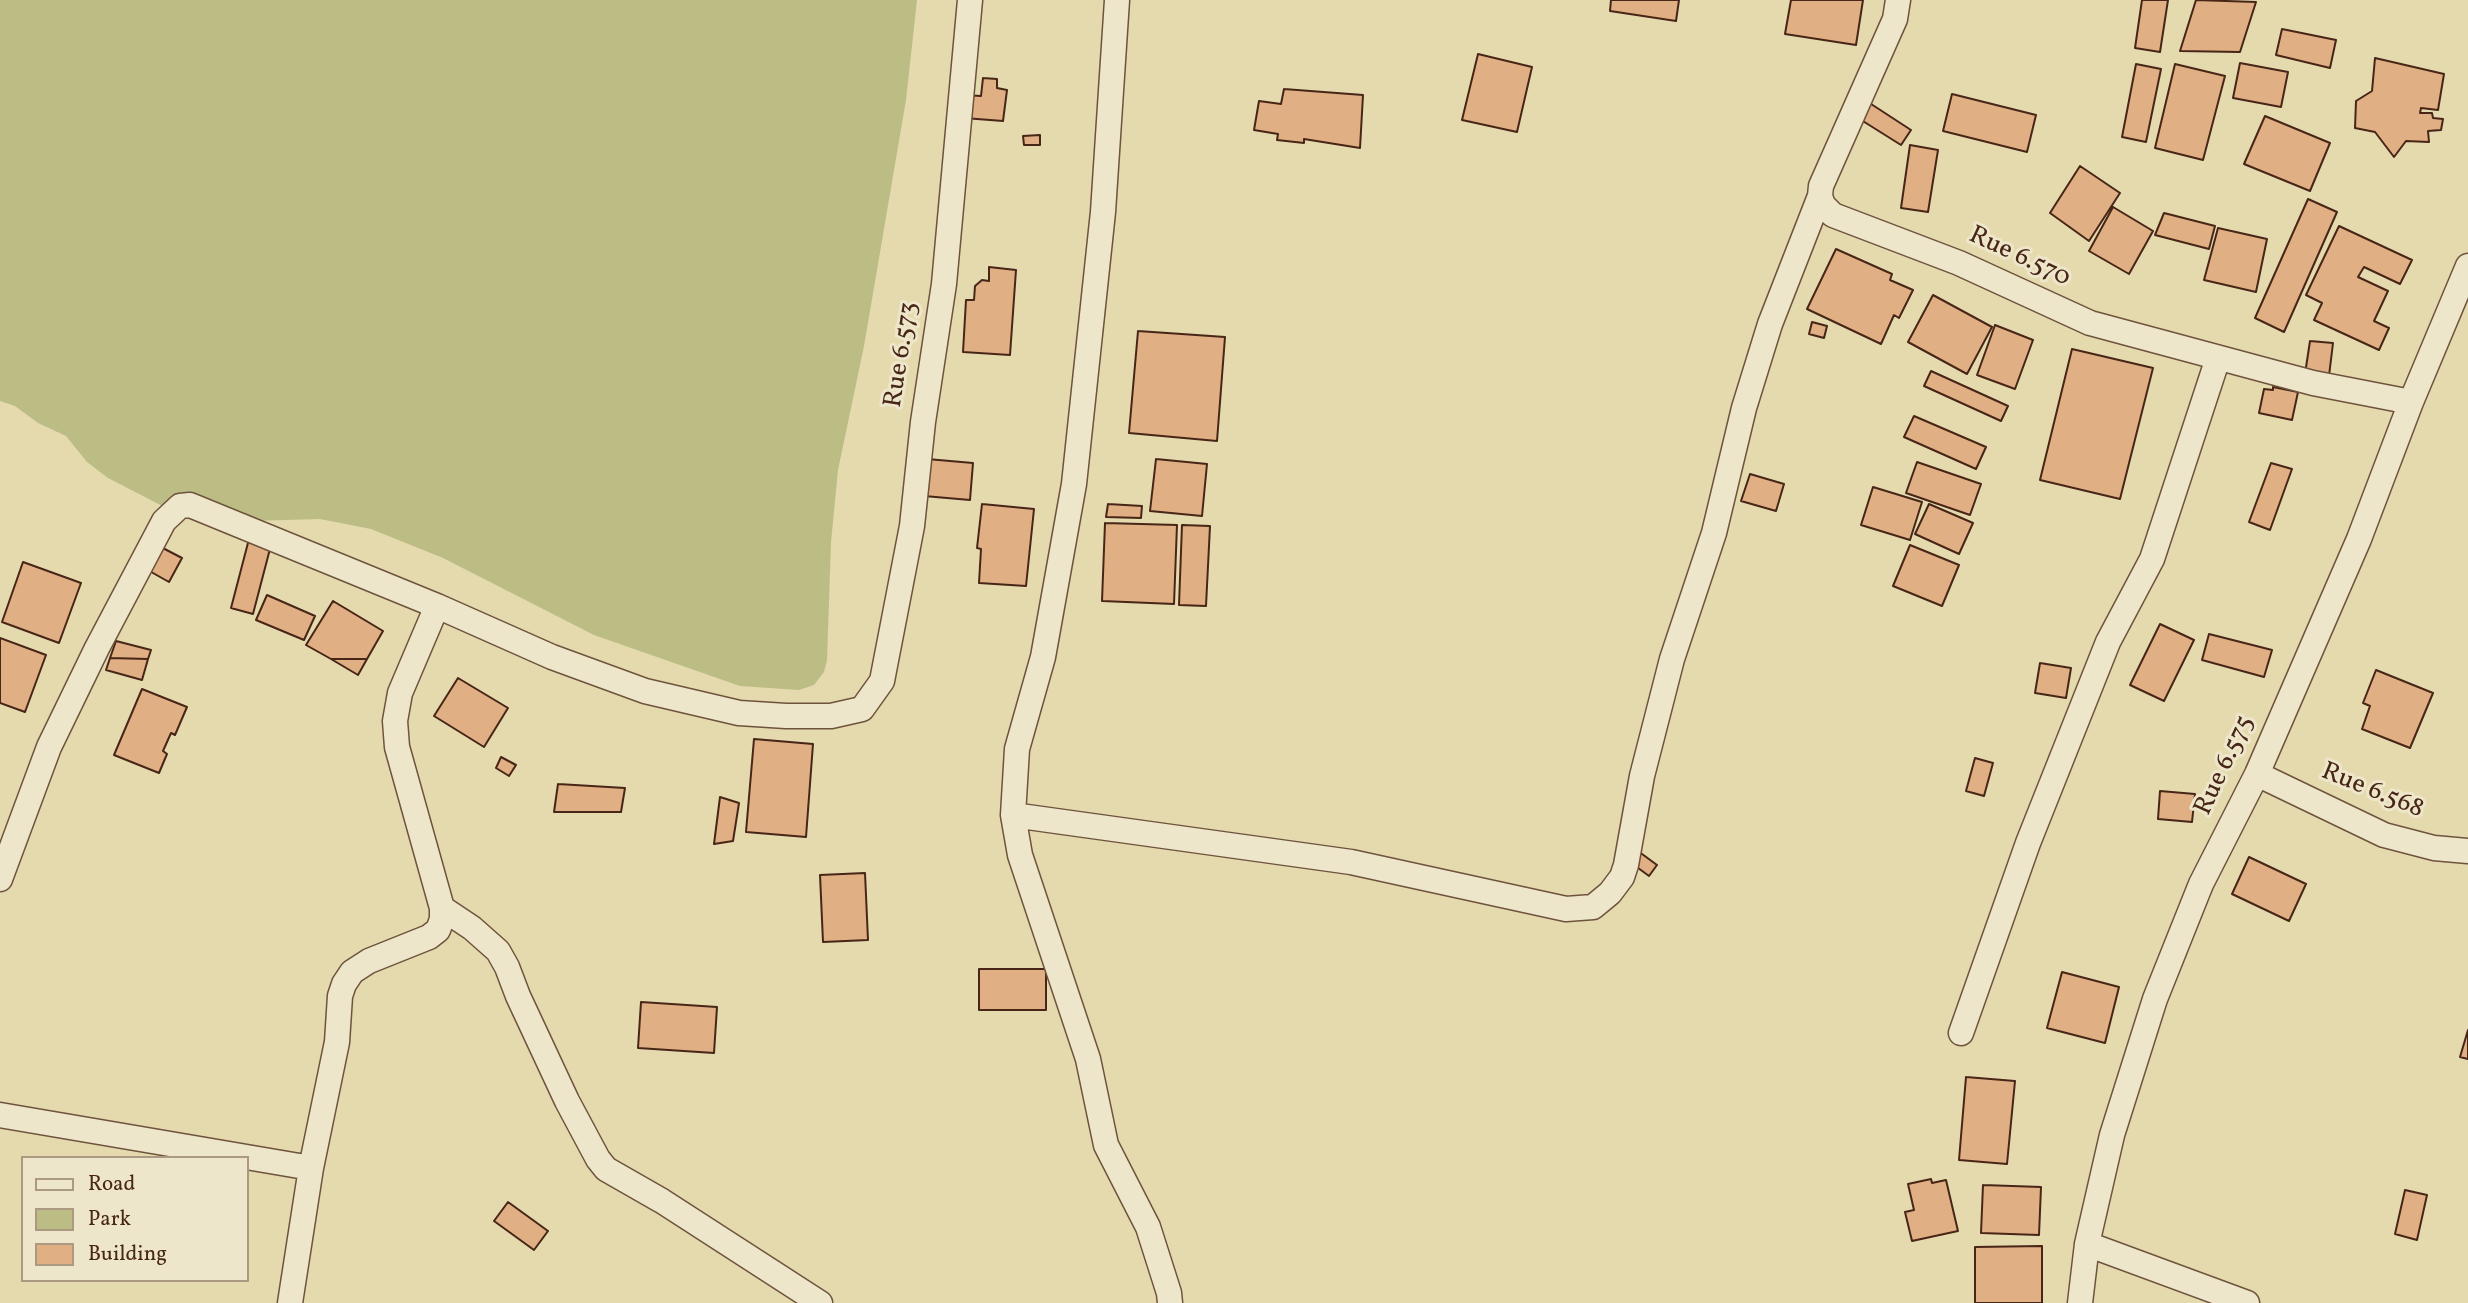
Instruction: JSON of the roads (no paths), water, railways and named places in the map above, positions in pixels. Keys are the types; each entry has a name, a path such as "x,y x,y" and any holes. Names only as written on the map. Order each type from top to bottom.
{"street":[{"name":"Rue 6.573","path":"437,606 552,657 645,691 739,713 831,716 862,709 882,681 912,526 923,422 944,284 970,0"},
{"path":"1117,0 1103,212 1074,484 1042,657 1017,749 1013,815 1020,855 1088,1059 1107,1145 1148,1227 1170,1303"},
{"path":"1013,815 1351,862 1566,909 1593,907 1609,893 1622,877 1626,865 1642,776 1672,659 1714,533 1744,408 1770,324 1820,197 1821,186 1895,19 1898,0"},
{"name":"Rue 6.570","path":"1820,197 1823,205 1833,215 1959,263 2090,323 2313,383 2411,402"},
{"name":"Rue 6.575","path":"2080,1303 2087,1244 2112,1136 2155,999 2201,884 2257,774 2359,539 2411,402 2468,266"},
{"path":"1961,1033 2028,843 2097,667 2152,559 2218,358"},
{"path":"0,878 49,747 97,648 164,521 180,506 190,505 437,606 400,692 395,722 397,747 442,908 442,919 438,930 429,937 369,961 352,972 344,984 340,996 337,1042 311,1168 290,1303"},
{"name":"Rue 6.568","path":"2257,774 2384,835 2434,848 2468,851"},
{"path":"442,908 472,928 498,951 568,1101 598,1159 606,1169 673,1208 820,1303"},
{"path":"0,1115 241,1156"},
{"path":"248,1157 311,1168"},
{"path":"2087,1244 2248,1303"}]}
